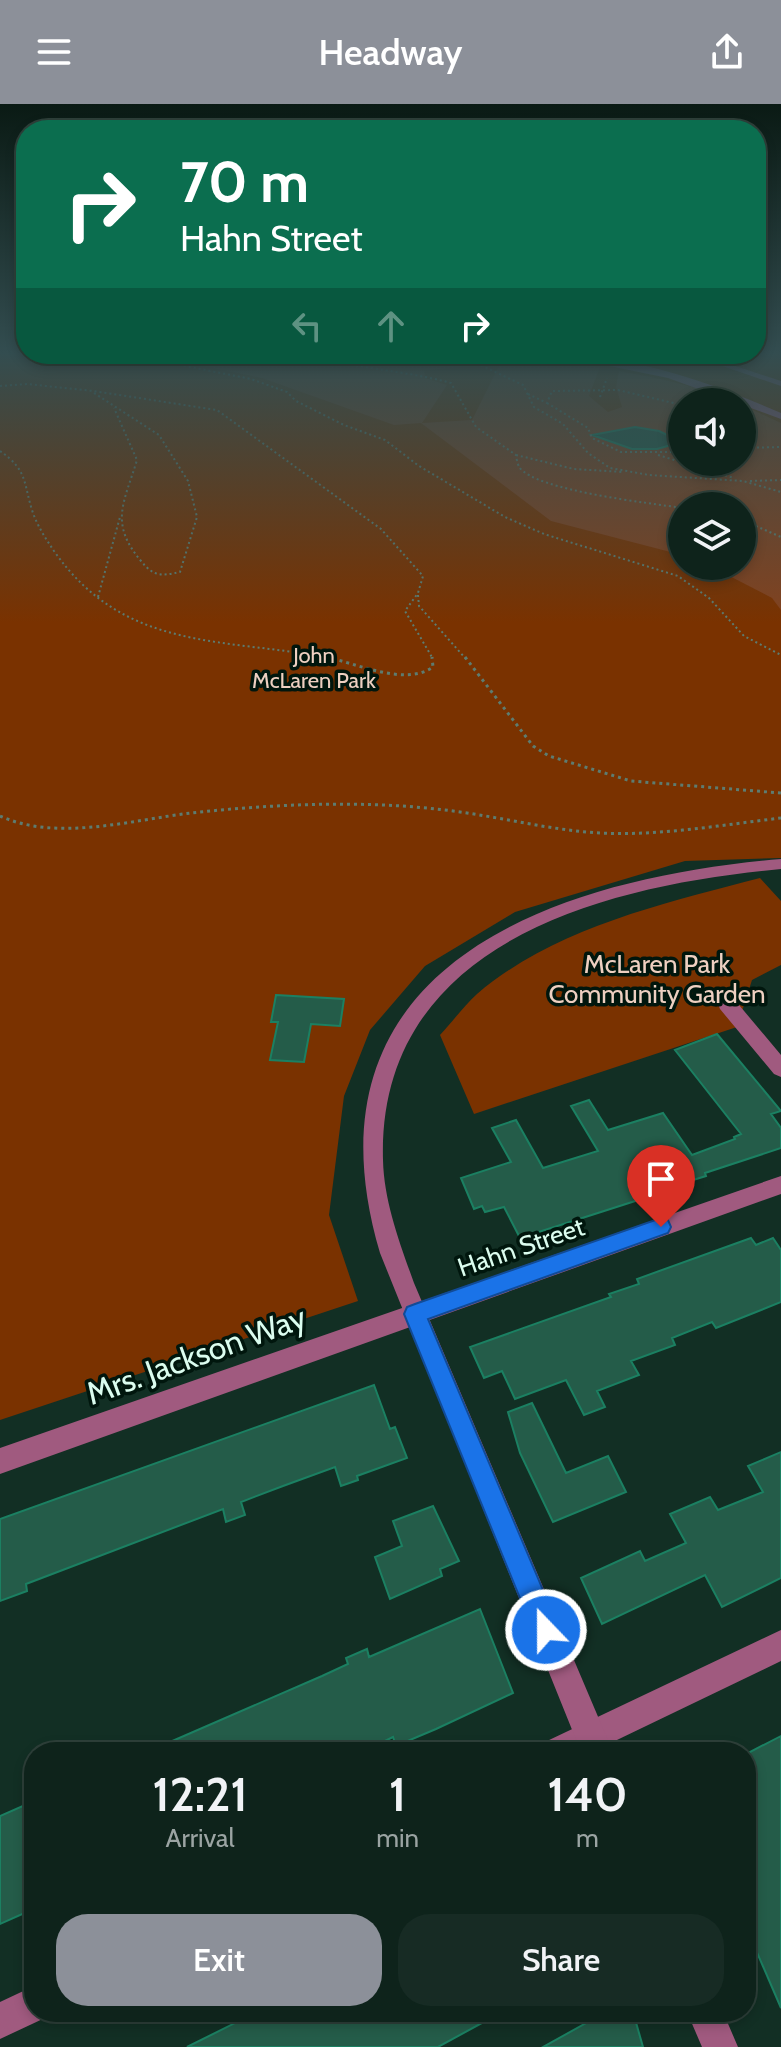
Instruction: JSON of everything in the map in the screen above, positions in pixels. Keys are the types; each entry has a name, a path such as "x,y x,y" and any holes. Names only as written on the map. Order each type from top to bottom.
{"street":[{"path":"592,1742 415,1314 388,1241 377,1198 372,1159 374,1121 381,1086 392,1054 426,999 473,955 554,910 614,890 675,875 781,864"},
{"path":"727,1004 781,1069"},
{"name":"Hahn Street","path":"415,1314 781,1185"},
{"name":"Mrs. Jackson Way","path":"0,1461 415,1314"},
{"path":"597,1742 781,1645"},
{"path":"0,2021 24,2009"},
{"path":"709,2022 720,2047"}],"path":[{"path":"97,598 137,460 129,442"},
{"path":"122,511 126,543 138,561 152,574 162,576 180,572 197,517 188,481 162,442"},
{"path":"0,451 10,457 26,476 35,520 60,560 97,598 124,616 161,631 278,648 413,674 430,671 435,665 432,653 409,626 405,611 418,593 423,576 381,529 262,442"},
{"path":"387,442 436,477 505,517 544,534 678,576 709,598 744,636 781,655"},
{"path":"497,442 516,455 574,469 621,473 624,470"},
{"path":"580,442 600,463 649,475 743,481 781,480"},
{"path":"598,442 621,452 668,453"},
{"path":"756,448 781,447"},
{"path":"652,454 781,492"},
{"path":"516,455 518,466 553,483 602,496 668,506"},
{"path":"756,526 781,537"},
{"path":"418,593 419,606 483,678 533,746 549,756 631,781 781,793"},
{"path":"0,816 10,824 48,829 206,811 361,806 443,809 568,831 623,834 781,818"}],"green space":[{"name":"John McLaren Park","path":"0,442 668,442 668,476 756,476 756,442 781,442 781,858 685,861 515,912 425,966 370,1030 344,1096 329,1215 358,1301 0,1420"},
{"name":"McLaren Park Community Garden","path":"760,878 781,901 781,965 752,980 737,1027 474,1114 440,1035 477,994 507,971 575,935 649,908"}],"shaded area":[{"path":"446,442 668,442 668,476 756,476 756,442 781,442 781,610 772,598 737,580 756,580 756,492 668,492 668,551 551,521"}],"building":[{"path":"611,442 668,442 668,446 632,449"},
{"path":"276,995 344,999 340,1026 311,1024 304,1062 270,1060 278,1022 271,1022"},
{"path":"717,1034 781,1111 771,1114 781,1128 781,1148 705,1173 706,1176 680,1184 682,1186 520,1238 504,1207 485,1212 482,1206 474,1209 461,1178 511,1162 492,1128 516,1120 543,1168 598,1151 571,1106 589,1100 608,1130 663,1113 692,1155 735,1139 741,1134 675,1050"},
{"path":"751,1238 756,1245 773,1238 781,1250 781,1302 716,1328 712,1322 672,1338 675,1345 631,1361 639,1375 597,1391 605,1407 584,1415 566,1380 515,1399 502,1371 484,1378 470,1347 611,1297 609,1294 639,1284 637,1279"},
{"path":"374,1385 390,1429 395,1427 407,1458 357,1476 358,1480 341,1486 335,1467 241,1502 245,1515 226,1522 223,1509 26,1584 27,1591 0,1601 0,1519"},
{"path":"532,1403 566,1473 608,1456 626,1492 553,1522 520,1453 508,1412"},
{"path":"781,1452 781,1578 722,1607 705,1575 602,1624 581,1578 640,1551 645,1561 686,1543 670,1514 710,1497 718,1510 763,1492 748,1466"},
{"path":"433,1506 459,1561 440,1569 442,1576 390,1599 375,1557 402,1546 393,1521"},
{"path":"480,1609 513,1693 405,1742 395,1742 393,1737 383,1742 170,1742 348,1664 346,1658 367,1649 369,1657"},
{"path":"781,1736 781,2008 756,1950 756,1749"},
{"path":"24,1805 24,1913 0,1924 0,1816"},
{"path":"237,2022 484,2022 438,2047 187,2047"},
{"path":"588,2022 636,2022 643,2047 543,2047"}],"route":[{"path":"546,1630 415,1314 661,1227"}]}
